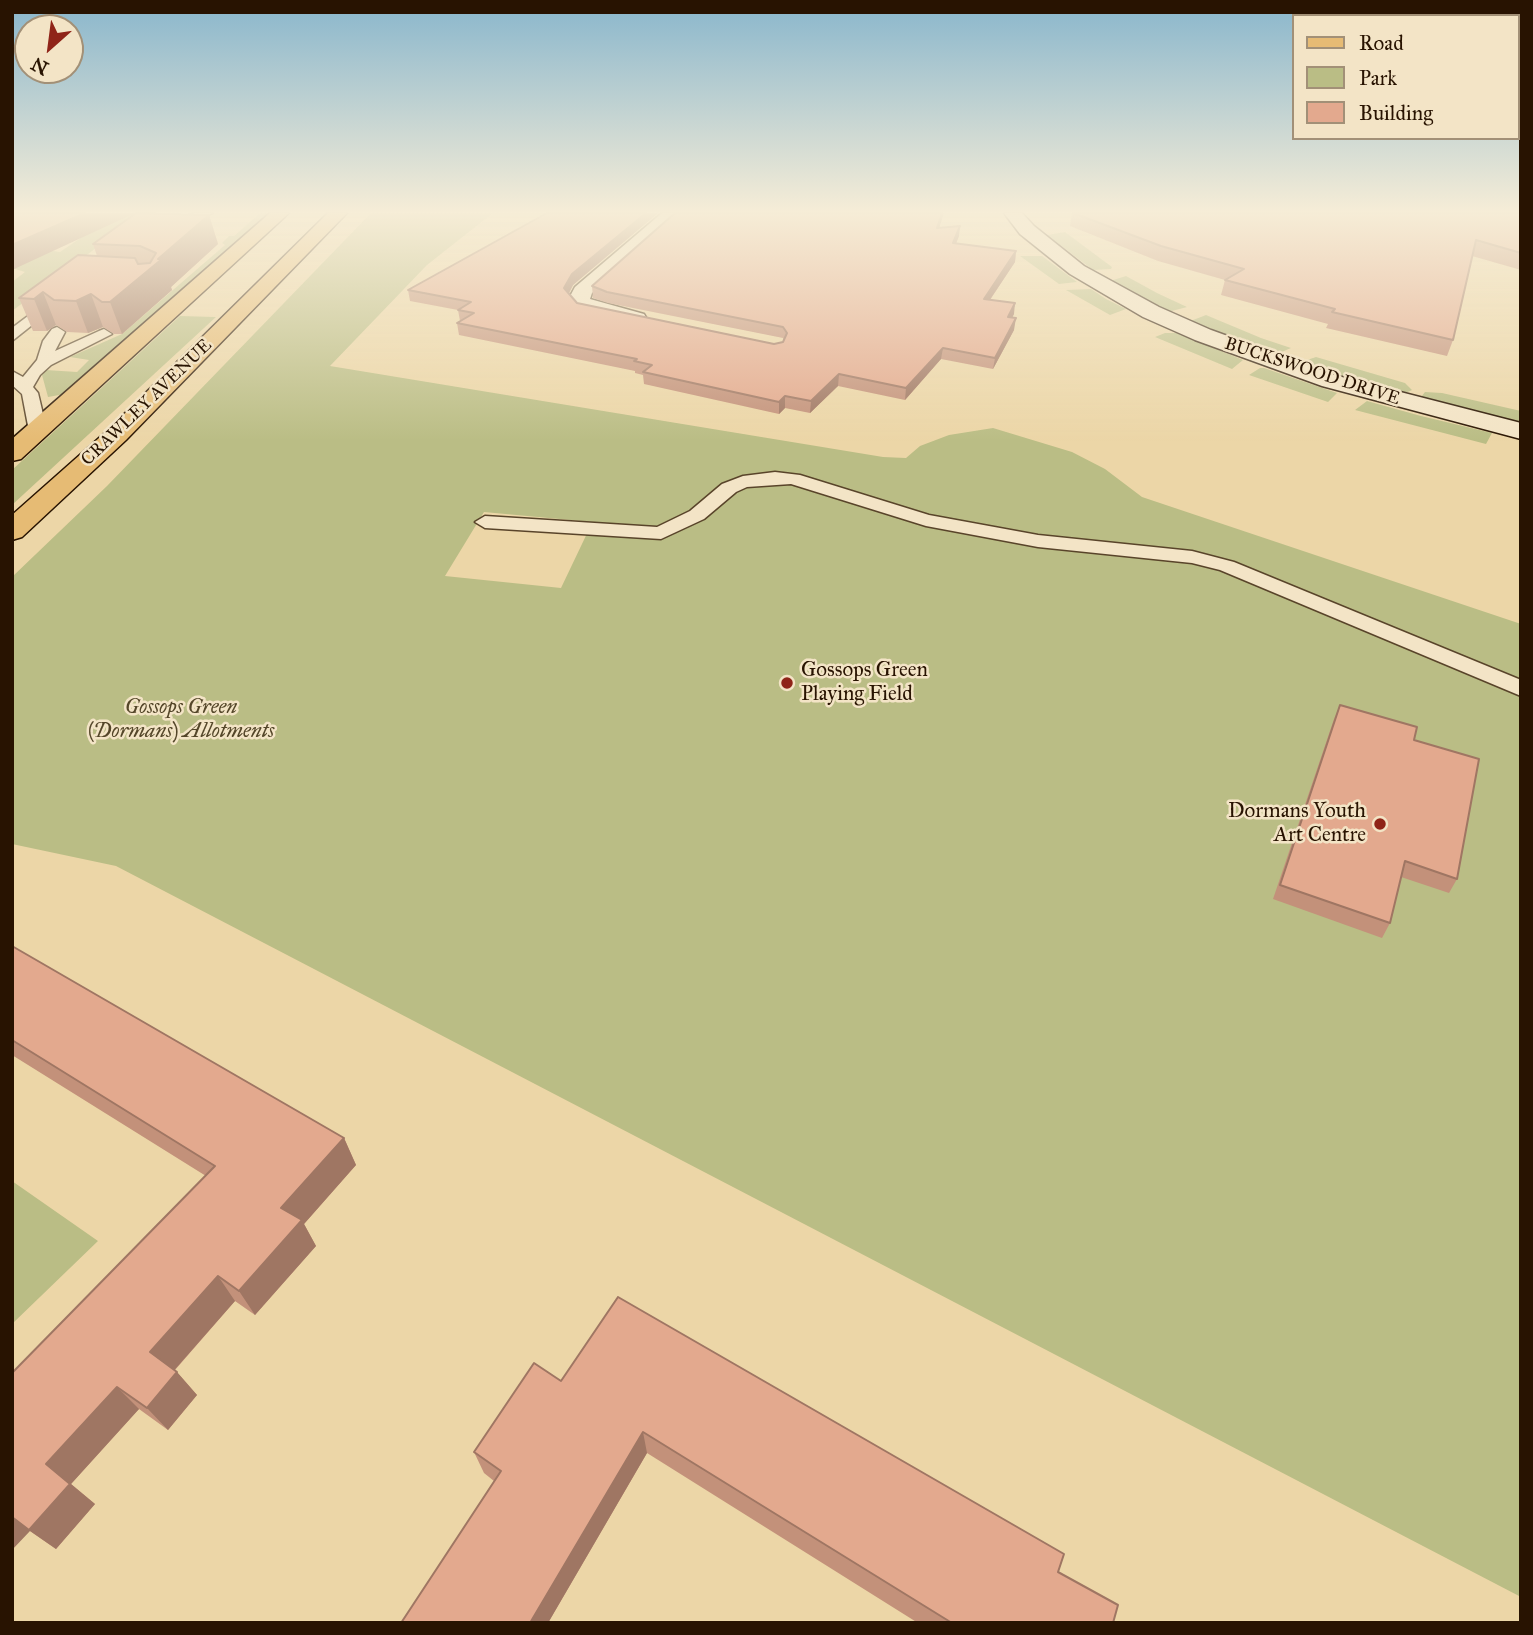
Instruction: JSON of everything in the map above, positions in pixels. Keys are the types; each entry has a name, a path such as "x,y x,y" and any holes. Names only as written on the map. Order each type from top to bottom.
{"main road":[{"path":"12,453 195,289"},
{"name":"CRAWLEY AVENUE","path":"12,531 117,435 262,289"}],"street":[{"path":"583,289 579,300 587,307 651,322"},
{"name":"BUCKSWOOD DRIVE","path":"1111,289 1151,312 1203,335 1331,382 1521,431"}],"lane":[{"path":"12,336 68,289"},
{"path":"45,362 48,344 57,332"},
{"path":"38,431 19,381 45,362 104,334"},
{"path":"485,522 643,534 661,533 697,515 736,485 760,478 793,479 926,520 1038,541 1192,557 1227,566 1521,689"}],"green space":[{"path":"12,289 41,289 12,311"},
{"path":"174,289 184,289 65,394 48,397 42,375 46,370 77,372 89,360 70,357 122,334"},
{"name":"Gossops Green (Dormans) Allotments","path":"297,289 404,289 330,366 883,457 906,458 920,446 949,435 993,428 1072,452 1105,469 1142,497 1521,624 1521,1597 116,866 12,844 12,577 107,486","holes":["484,512 592,522 561,588 445,576"]},
{"path":"1091,289 1126,309 1110,315 1066,290"},
{"path":"1126,289 1150,289 1187,307 1168,312"},
{"path":"1206,315 1291,348 1275,355 1188,322"},
{"path":"180,316 216,317 12,505 12,470"},
{"path":"1165,333 1177,333 1243,360 1232,369 1155,337"},
{"path":"1316,357 1405,383 1412,390 1403,394 1305,365 1307,360"},
{"path":"1260,368 1337,393 1328,402 1249,375"},
{"path":"1425,392 1442,393 1521,411 1521,423 1424,400 1421,397"},
{"path":"1367,401 1492,433 1486,444 1355,410"},
{"path":"12,1181 98,1241 12,1324"}],"building":[{"path":"31,289 125,289 110,302 102,302 91,294 76,301 54,300 43,292 34,299 19,298"},
{"path":"565,289 577,303 774,344 783,342 787,333 783,327 600,289 990,289 984,299 1015,303 1008,317 1016,318 995,358 943,348 906,388 839,374 811,401 785,396 779,402 643,372 652,365 634,361 637,359 457,323 474,313 458,310 471,302 408,290"},
{"path":"1260,289 1465,289 1453,340 1332,312 1335,309"},
{"name":"Dormans Youth Art Centre","path":"1340,705 1417,727 1414,740 1479,759 1457,879 1405,861 1390,923 1280,885"},
{"path":"12,946 344,1138 281,1208 302,1220 239,1291 218,1276 150,1352 177,1372 147,1408 117,1387 46,1464 70,1484 29,1530 12,1517 12,1373 215,1166 12,1040"},
{"path":"618,1297 1064,1554 1058,1572 1118,1605 1113,1623 952,1623 643,1432 530,1623 401,1623 501,1471 474,1452 534,1363 561,1381"}],"place":[{"name":"Gossops Green Playing Field","path":"787,683"},
{"name":"Dormans Youth Art Centre","path":"1380,824"}]}
